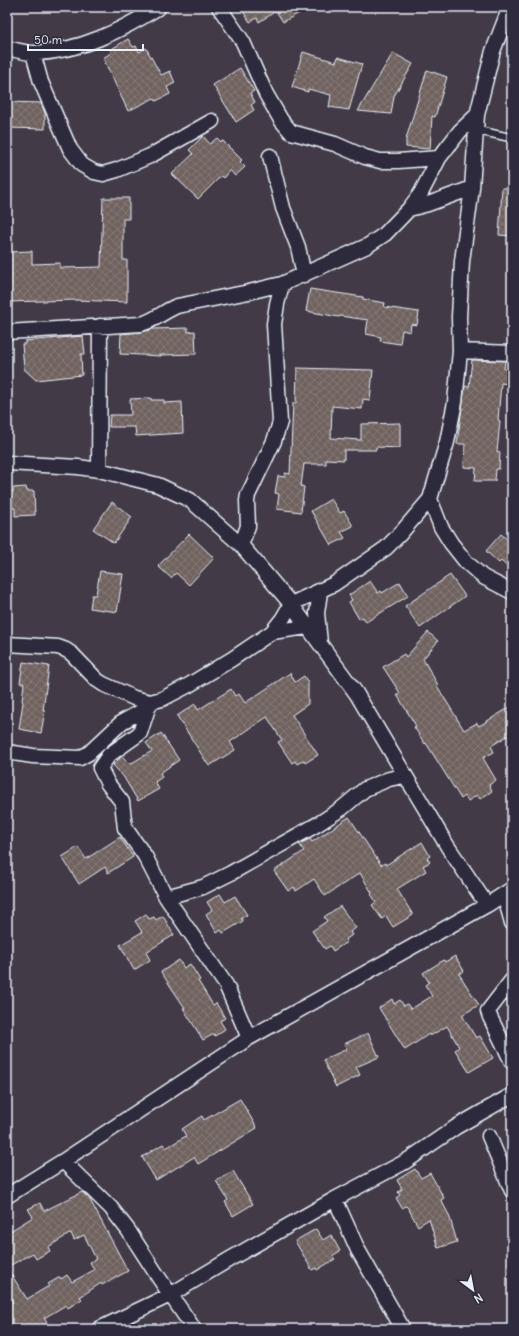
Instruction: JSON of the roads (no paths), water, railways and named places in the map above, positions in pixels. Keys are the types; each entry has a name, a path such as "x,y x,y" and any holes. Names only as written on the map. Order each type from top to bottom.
{"street":[{"path":"7,48 33,53 80,46 133,23 159,7"},
{"path":"219,7 243,42 266,94 274,109 291,132 322,140 365,157 380,161 439,158"},
{"path":"7,752 33,756 80,758 89,753 122,722 149,705 190,685 272,632 283,618 291,604 320,592 334,584 386,548 430,499 447,442 455,402 460,351 459,316 462,261 472,188 477,115 493,52 510,7"},
{"path":"33,53 41,82 70,149 82,165 94,172 103,174 117,170 150,156 212,121"},
{"path":"7,332 141,324 177,306 282,284 367,246 385,234 409,210 421,194 439,158 460,131 477,115"},
{"path":"270,156 283,208 298,247 304,275"},
{"path":"409,210 472,188"},
{"path":"242,545 248,526 248,495 274,441 280,422 274,324 276,304 282,284"},
{"path":"99,470 100,326"},
{"path":"460,351 512,353"},
{"path":"7,463 78,467 99,470 158,486 190,500 242,545 291,604 356,693 404,776 486,905"},
{"path":"430,499 441,527 466,562 483,576 512,592"},
{"path":"320,592 317,613 320,643"},
{"path":"272,632 307,627"},
{"path":"7,644 58,647 66,650 103,684 149,705"},
{"path":"149,705 140,732 109,755 100,768 108,784 122,802 125,828 145,856 166,897 226,985 249,1038"},
{"path":"166,897 203,887 231,873 341,810 370,786 389,779 404,776"},
{"path":"7,1196 63,1161 249,1038 486,905 508,891 512,923"},
{"path":"512,980 488,1012 512,1062"},
{"path":"98,1329 170,1295 335,1199 405,1162 456,1127 512,1095"},
{"path":"489,1136 512,1192"},
{"path":"63,1161 111,1208 128,1230 194,1329"},
{"path":"335,1199 358,1250 403,1329"}],"lane":[{"path":"476,130 512,138"}]}
